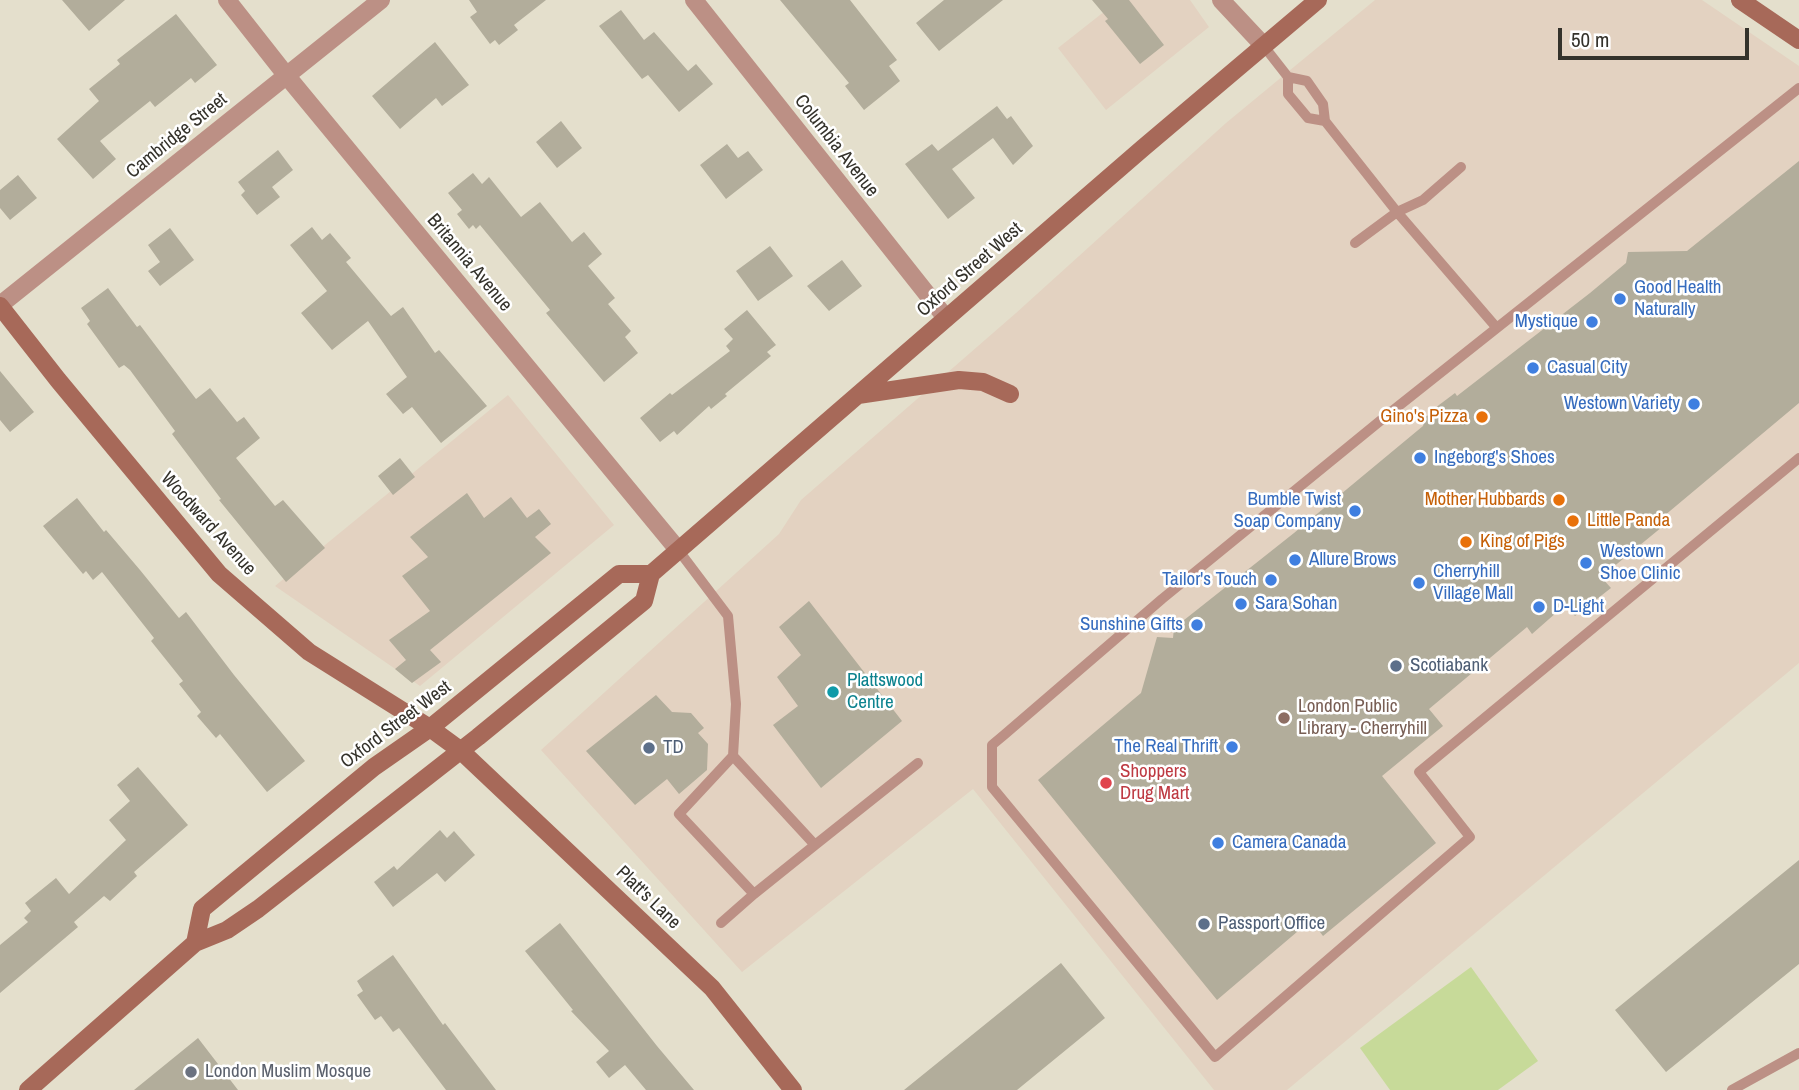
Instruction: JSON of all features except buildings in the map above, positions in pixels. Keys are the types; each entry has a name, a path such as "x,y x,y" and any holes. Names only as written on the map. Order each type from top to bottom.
{"main road":[{"name":"Oxford Street West","path":"28,1090 195,943 227,930 258,909 644,601 651,574 1318,0"},
{"path":"1740,0 1799,40"},
{"name":"Woodward Avenue","path":"0,305 58,380 219,574 309,652 430,728 460,750"},
{"path":"858,395 959,380 983,382 1010,394"},
{"name":"Oxford Street West","path":"195,943 202,909 374,767 430,728 619,574 651,574"},
{"name":"Platt's Lane","path":"460,750 712,988 793,1090"}],"street":[{"name":"Britannia Avenue","path":"227,0 679,551"},
{"name":"Cambridge Street","path":"0,305 381,0"},
{"name":"Columbia Avenue","path":"694,0 946,318"},
{"path":"1221,0 1264,44"}],"lane":[{"path":"1264,44 1288,77 1288,93 1308,118 1325,121"},
{"path":"1288,77 1307,81 1323,104 1325,121 1397,212 1496,327"},
{"path":"1799,88 1496,327 1162,598 992,745 992,787 1215,1057 1470,837 1419,772 1799,458"},
{"path":"1354,243 1397,212 1423,201 1461,167"},
{"path":"679,551 727,616 736,704 733,756 679,814 754,894"},
{"path":"733,756 815,845"},
{"path":"721,923 918,763"},
{"path":"1732,1090 1799,1053"}],"shaded area":[{"path":"1119,0 1190,0 1209,27 1106,110 1058,48"},
{"path":"1375,0 1702,0 1799,66 1799,663 1287,1090 1214,1090 973,789 742,972 541,750 779,534 801,500 1016,313 1226,123"},
{"path":"508,395 614,525 420,686 275,586"}],"green space":[{"path":"1471,967 1538,1061 1498,1090 1390,1090 1360,1048"}],"place":[{"name":"Good Health Naturally","path":"1620,299"},
{"name":"Mystique","path":"1592,322"},
{"name":"Casual City","path":"1533,368"},
{"name":"Westown Variety","path":"1694,404"},
{"name":"Gino's Pizza","path":"1482,417"},
{"name":"Ingeborg's Shoes","path":"1420,458"},
{"name":"Mother Hubbards","path":"1559,500"},
{"name":"Bumble Twist Soap Company","path":"1355,511"},
{"name":"Little Panda","path":"1573,521"},
{"name":"King of Pigs","path":"1466,542"},
{"name":"Allure Brows","path":"1295,560"},
{"name":"Westown Shoe Clinic","path":"1586,563"},
{"name":"Tailor's Touch","path":"1271,580"},
{"name":"Cherryhill Village Mall","path":"1419,583"},
{"name":"Sara Sohan","path":"1241,604"},
{"name":"D-Light","path":"1539,607"},
{"name":"Sunshine Gifts","path":"1197,625"},
{"name":"Scotiabank","path":"1396,666"},
{"name":"Plattswood Centre","path":"833,692"},
{"name":"London Public Library - Cherryhill","path":"1284,718"},
{"name":"The Real Thrift","path":"1232,747"},
{"name":"TD","path":"649,748"},
{"name":"Shoppers Drug Mart","path":"1106,783"},
{"name":"Camera Canada","path":"1218,843"},
{"name":"Passport Office","path":"1204,924"},
{"name":"London Muslim Mosque","path":"191,1072"}]}
